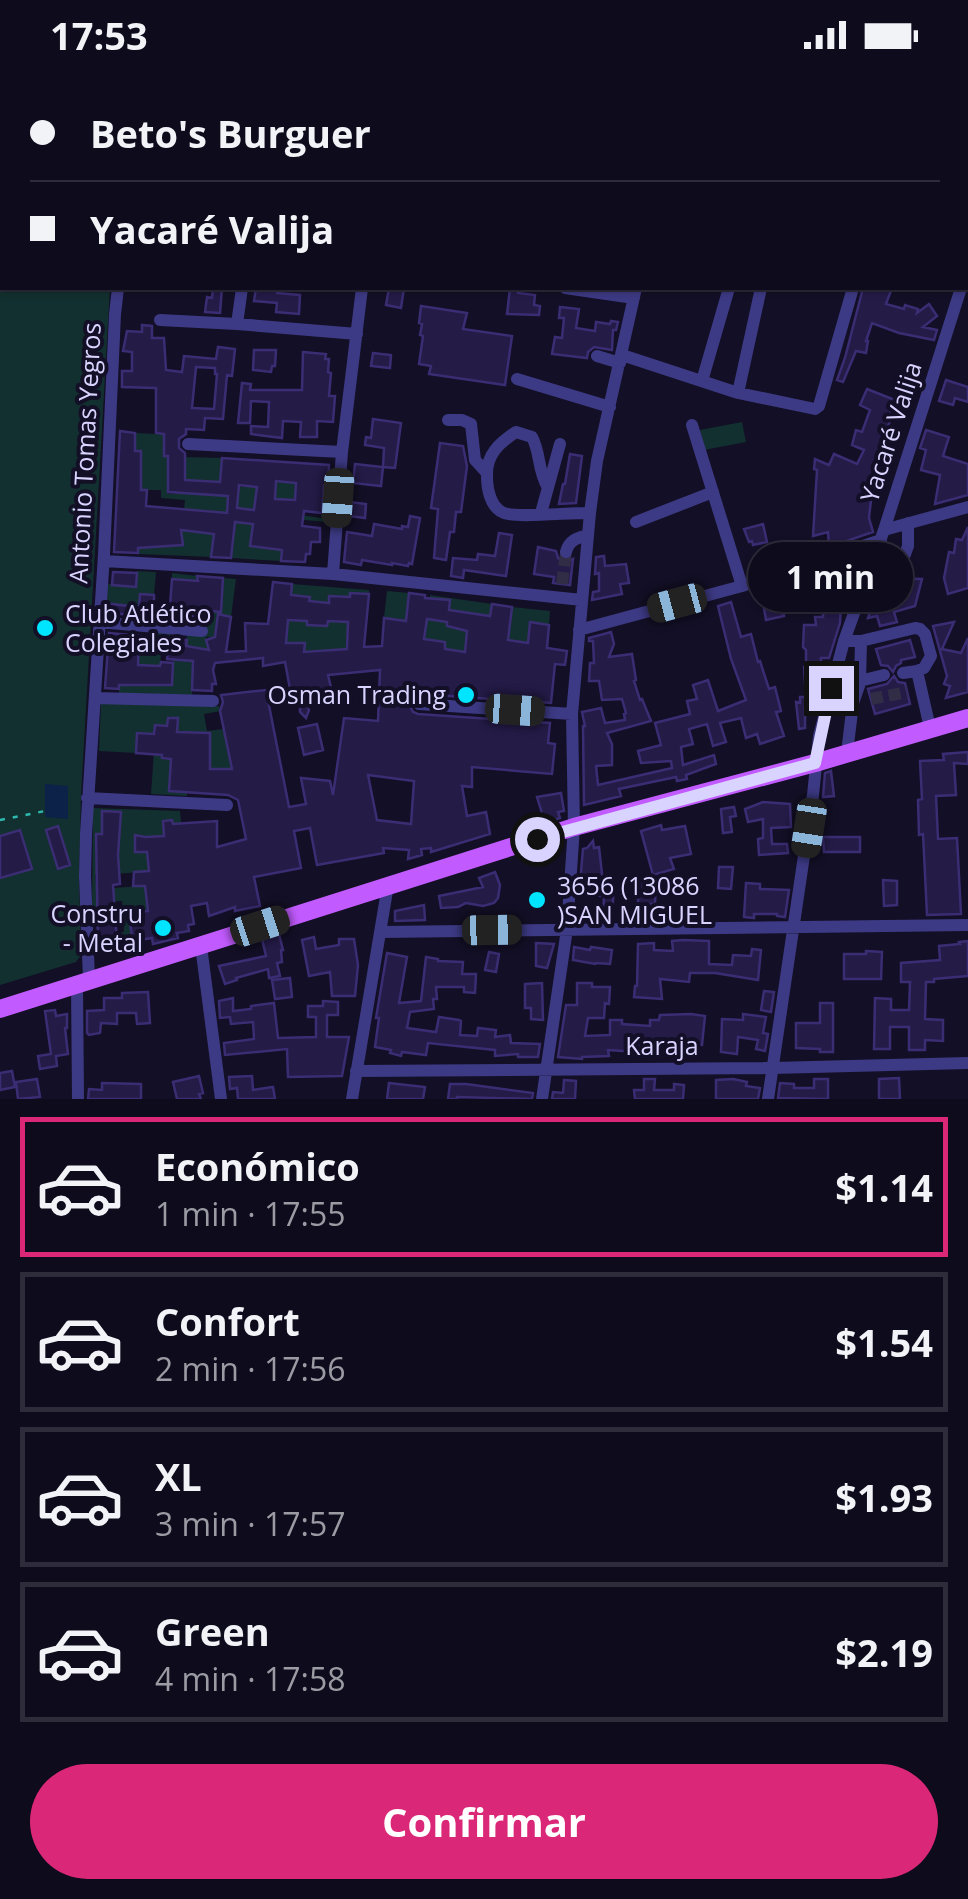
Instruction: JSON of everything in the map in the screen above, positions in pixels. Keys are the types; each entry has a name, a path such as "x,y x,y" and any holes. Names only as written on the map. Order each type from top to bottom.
{"main road":[{"path":"0,1009 574,827 968,718"}],"street":[{"name":"Antonio Tomas Yegros","path":"78,1099 88,798 118,290"},
{"path":"237,324 242,290"},
{"path":"333,574 342,452 362,290"},
{"path":"542,1099 567,929 574,827 572,714 590,512 597,461 635,293 593,290"},
{"path":"702,381 728,290"},
{"path":"738,393 760,290"},
{"path":"596,356 621,359 810,409 819,406 852,290"},
{"name":"Yacaré Valija","path":"768,1099 814,795 815,763 831,688 960,290"},
{"path":"160,320 357,334"},
{"path":"517,379 610,407"},
{"path":"448,420 471,424 475,460 486,472"},
{"path":"692,426 742,586"},
{"path":"548,488 532,438 516,432 492,453 486,472 490,498 501,512 514,516 590,512"},
{"path":"188,444 342,452"},
{"path":"541,513 560,444"},
{"path":"636,522 713,492"},
{"path":"579,630 742,586 908,523 968,507"},
{"path":"900,568 908,546 908,523"},
{"path":"566,552 574,540 588,535"},
{"path":"104,561 562,591 582,600"},
{"path":"98,622 202,631"},
{"path":"844,641 920,629 931,656 924,668 910,672 913,691 930,728"},
{"path":"847,754 853,703 860,683 861,640"},
{"path":"831,688 884,675"},
{"path":"95,698 212,701"},
{"path":"853,703 871,698"},
{"path":"419,704 572,714"},
{"path":"88,798 227,806"},
{"path":"352,1099 388,886"},
{"path":"380,932 968,925"},
{"path":"201,946 221,1099"},
{"name":"Karaja","path":"356,1071 968,1064"}],"path":[{"path":"0,820 44,812"}],"green space":[{"name":"Club Atlético Colegiales","path":"0,290 110,290 81,796 81,955 76,962 0,985"},
{"path":"742,422 746,442 704,450 700,430"},
{"path":"135,433 176,435 164,449 164,456 168,456 168,494 185,494 185,457 222,458 220,482 201,481 199,494 218,496 219,487 257,487 254,510 237,508 235,522 253,524 251,546 267,548 283,539 281,561 231,558 216,512 186,509 214,534 211,557 139,554 138,547 183,545 137,506 184,509 185,500 161,498 161,490 141,490 141,452 135,451"},
{"path":"276,481 306,483 292,514 321,518 324,485 328,485 326,522 273,517 285,500 276,499 275,504 266,487 276,487"},
{"path":"137,571 156,572 154,595 140,595 139,607 106,603 108,584 135,587"},
{"path":"172,573 197,576 202,605 220,611 223,578 236,579 231,617 218,615 215,637 206,637 209,650 186,646 187,634 193,627 190,581 172,579"},
{"path":"292,584 369,590 369,594 350,593 347,649 304,652 304,643 286,643","holes":["296,596 309,597 309,601 329,603 330,596 346,597 339,622 328,621 326,626 293,620"]},
{"path":"387,591 409,593 406,621 384,617"},
{"path":"430,595 492,604 490,616 449,610 449,601"},
{"path":"512,607 550,611 549,625 530,623 528,643 507,645"},
{"path":"427,619 488,631 466,642 465,652 445,649 445,642 424,646 413,631"},
{"path":"130,628 134,628 133,639 151,641 152,630 170,632 169,648 161,648 160,684 172,684 173,659 211,662 193,667 192,695 119,693 119,685 136,686 138,671 143,671 143,686 151,686 152,666 138,669 139,646 129,645"},
{"path":"101,702 219,706 221,711 204,714 207,731 224,729 232,769 219,769 218,778 210,777 211,754 200,753 210,746 210,734 177,732 178,719 167,726 155,725 154,734 137,733 136,753 99,751"},
{"path":"154,751 162,751 162,758 188,760 169,790 187,792 187,796 151,794"},
{"path":"93,808 180,811 185,864 95,875 97,894 112,893 112,888 145,886 148,911 128,913 133,941 117,943 116,933 124,932 122,901 103,902 103,910 92,911","holes":["96,834 119,835 118,869 95,855"]}],"water":[{"path":"45,784 68,786 68,819 45,817"}],"building":[{"path":"213,290 222,290 220,313 205,312 207,297 212,298"},
{"path":"256,290 300,295 299,314 276,312 277,303 254,301"},
{"path":"389,290 404,290 401,308 386,305"},
{"path":"510,290 535,295 534,305 540,306 539,315 507,314"},
{"path":"862,290 891,290 886,304 904,309 905,305 918,309 917,313 929,304 937,316 923,327 937,330 934,340 872,323 866,353 856,351 843,382 837,380"},
{"path":"421,306 467,313 463,329 512,336 505,385 429,374 431,366 419,364 423,336 419,323"},
{"path":"560,307 579,309 576,328 595,331 596,322 618,322 613,330 612,350 594,347 587,358 552,354 555,337 562,338 564,318 559,318"},
{"path":"142,325 152,326 152,338 164,338 166,370 182,372 184,356 216,359 218,347 235,349 232,376 227,375 223,419 205,418 204,430 186,429 179,439 179,448 185,453 185,480 220,482 222,458 329,465 322,513 304,511 302,526 320,528 320,542 311,542 305,562 281,561 282,550 250,546 253,524 235,522 231,558 211,557 214,534 181,530 183,545 138,548 138,553 114,552 120,431 135,433 135,451 141,451 141,490 147,490 146,506 227,513 228,496 168,492 164,434 156,433 156,388 122,387 122,371 132,371 132,352 123,351 127,331 142,332","holes":["196,367 215,368 214,409 192,408","276,481 296,483 295,500 275,499","239,485 257,487 254,510 237,508"]},
{"path":"254,350 276,350 271,372 253,370"},
{"path":"303,352 326,354 325,359 329,359 329,396 335,396 333,422 317,421 317,437 300,437 301,422 283,421 282,438 251,434 251,426 268,427 269,402 251,401 250,423 238,423 242,383 251,384 250,390 302,390"},
{"path":"373,353 391,355 390,368 371,366"},
{"path":"946,380 968,387 968,402 955,398 953,405 939,401"},
{"path":"867,389 895,400 881,445 892,449 873,481 881,483 879,493 872,491 869,518 873,532 829,547 828,532 813,536 815,459 829,465 834,454 857,464 864,450 852,445 856,430 862,432 870,410 860,405"},
{"path":"373,419 401,423 395,468 383,467 384,448 365,445 366,437 371,438"},
{"path":"926,430 949,437 943,456 968,464 968,495 935,504 940,475 921,470 926,450 920,448"},
{"path":"440,443 463,446 467,466 461,512 456,512 446,560 434,558 438,509 431,508"},
{"path":"570,454 582,456 576,503 559,504 565,484"},
{"path":"355,464 383,467 381,486 353,483"},
{"path":"350,502 366,504 365,518 349,516"},
{"path":"410,516 420,518 412,564 344,562 347,532 372,536 374,524 402,529 408,527"},
{"path":"763,524 767,542 753,545 744,529"},
{"path":"968,527 968,588 948,594 944,578 949,552 954,553 956,539 962,540"},
{"path":"499,533 512,535 506,576 464,570 463,578 451,576 453,558 477,560 478,554 495,556"},
{"path":"538,547 556,551 562,561 573,559 570,585 553,583 554,577 534,574"},
{"path":"604,556 605,566 626,564 629,583 620,584 622,594 592,600 593,592 599,591 596,557"},
{"path":"844,563 852,565 849,580 832,575 841,605 840,623 829,658 821,658 817,667 821,688 814,709 805,708 805,728 799,729 796,702 806,697 804,625 816,625 815,617 823,617 819,588 812,589 809,577"},
{"path":"113,572 137,573 136,587 112,585"},
{"path":"197,576 223,578 221,612 193,609 193,620 169,618 172,579 198,581"},
{"path":"880,578 922,579 915,606 894,612 897,622 880,626 877,616 868,618"},
{"path":"273,582 292,584 291,595 310,597 309,601 329,603 329,596 369,594 364,647 382,646 384,618 406,621 409,593 450,600 449,610 490,616 492,604 512,607 508,640 528,643 530,622 549,625 547,648 567,651 565,665 555,664 551,703 420,694 411,698 409,704 418,714 550,723 548,743 555,744 552,774 472,767 472,787 462,786 467,816 486,812 490,834 431,852 431,848 421,849 422,855 408,859 409,850 383,848 384,853 317,865 310,828 294,831 301,868 254,877 260,906 235,911 235,907 209,916 207,903 191,906 194,924 188,925 189,931 177,933 178,938 153,944 152,938 133,941 128,912 148,911 145,886 133,886 134,872 149,871 147,852 135,852 135,835 164,836 163,821 217,821 217,847 246,839 238,800 228,795 169,791 171,759 136,753 137,733 154,734 155,725 167,726 168,718 178,718 177,732 210,733 210,769 232,769 220,711 221,695 266,690 289,807 306,804 301,778 330,781 333,795 344,718 378,721 380,670 328,675 333,696 304,699 309,710 306,718 300,712 300,699 292,700 285,662 263,666 263,658 215,663 216,684 212,684 212,691 192,690 193,661 167,659 170,638 187,640 186,646 209,650 206,640 215,637 218,614 231,617 226,652 246,651 245,623 268,624","holes":["427,619 467,631 465,652 445,649 445,642 424,639","288,620 327,626 328,621 348,622 347,649 304,652 305,643 286,643","368,775 414,781 411,824 377,820"]},
{"path":"778,585 784,616 766,620 761,591"},
{"path":"140,594 154,595 154,617 110,613 111,604 139,607"},
{"path":"731,602 741,637 751,634 769,689 775,687 781,711 776,712 784,736 760,744 757,734 746,738 741,718 720,723 726,742 713,746 707,724 689,729 693,744 681,747 683,765 714,755 716,764 686,775 687,779 677,781 676,777 619,789 621,796 584,805 582,712 601,708 605,723 625,720 626,713 622,699 602,700 599,681 589,681 590,663 594,663 593,641 589,638 611,632 614,644 609,657 632,654 634,681 651,721 607,733 612,744 612,765 596,766 598,785 672,768 671,761 641,763 638,751 661,745 655,723 690,714 687,701 697,699 693,685 708,680 718,711 746,700 718,606"},
{"path":"954,622 942,649 961,653 968,638 968,692 946,698 950,686 944,684 947,676 933,626"},
{"path":"109,633 152,637 151,641 139,640 138,665 173,663 172,685 105,688"},
{"path":"910,640 915,657 901,660 893,672 881,665 876,649"},
{"path":"894,676 905,683 910,704 875,714 868,689 887,684"},
{"path":"317,724 323,750 304,755 298,728"},
{"path":"968,752 968,764 954,763 956,795 936,796 938,839 957,838 961,914 927,915 923,834 919,835 920,761 944,760 943,754"},
{"path":"831,771 834,796 823,797 825,773"},
{"path":"561,793 564,811 558,812 560,818 545,823 537,797"},
{"path":"763,802 790,804 791,827 771,828 772,844 787,844 788,853 759,855 763,819 748,822 745,809"},
{"path":"734,807 736,816 730,817 732,832 723,833 721,809"},
{"path":"102,811 121,812 120,884 113,885 117,943 98,944 96,834 102,834"},
{"path":"661,825 662,830 685,826 691,854 670,858 674,869 653,875 641,831"},
{"path":"58,826 70,865 58,869 46,830"},
{"path":"20,830 32,869 0,878 0,836"},
{"path":"823,837 860,837 860,852 824,852"},
{"path":"593,841 594,848 599,847 603,883 614,884 612,916 603,916 604,896 579,895 583,849"},
{"path":"719,867 733,867 731,889 718,888"},
{"path":"495,872 500,885 494,903 441,908 439,896 483,887 479,878"},
{"path":"638,880 656,880 655,904 638,904"},
{"path":"883,880 897,881 897,905 884,906"},
{"path":"746,883 760,884 760,889 789,890 785,917 744,917"},
{"path":"424,905 425,920 395,921 395,911"},
{"path":"279,934 283,950 282,962 277,963 280,976 269,978 268,969 225,984 219,966 266,956 262,939"},
{"path":"314,937 316,949 339,945 339,939 354,939 358,965 355,996 332,996 330,972 309,976 302,940"},
{"path":"672,941 709,941 709,964 732,965 733,955 751,956 752,949 761,950 758,980 690,973 689,982 660,979 662,999 634,997 638,944 654,943 654,950 673,951"},
{"path":"968,941 968,976 926,982 925,1019 943,1020 943,1041 925,1040 925,1050 909,1050 909,1027 890,1027 890,1049 874,1049 875,998 891,999 891,1010 909,1010 910,982 901,982 901,963 940,960 939,946"},
{"path":"536,943 554,944 547,968 536,966"},
{"path":"574,947 612,950 610,964 573,960"},
{"path":"489,952 499,954 496,972 485,970"},
{"path":"882,952 881,979 844,979 844,954"},
{"path":"387,953 407,957 399,1003 421,1001 426,957 463,962 462,974 476,974 475,993 464,992 464,987 436,987 434,1009 410,1012 407,1028 436,1032 439,1017 459,1020 460,1035 477,1036 478,1028 496,1030 495,1037 510,1035 511,1043 540,1044 538,1057 495,1056 495,1050 428,1043 426,1055 402,1052 401,1056 375,1047"},
{"path":"290,978 292,997 275,999 272,980"},
{"path":"542,983 543,1020 531,1019 531,1008 525,1008 525,984"},
{"path":"577,983 610,987 604,1018 588,1018 585,1036 610,1035 610,1020 650,1026 650,1020 659,1020 660,1015 691,1014 705,1016 702,1045 671,1043 670,1052 650,1051 649,1057 638,1056 638,1052 608,1050 609,1056 558,1057 566,1005 577,1005"},
{"path":"764,991 774,992 771,1012 761,1010"},
{"path":"148,992 150,1023 137,1024 136,1013 117,1013 117,1024 101,1023 100,1033 87,1033 87,1011 104,1010 104,998"},
{"path":"233,998 233,1011 274,1003 278,1038 316,1037 316,1017 308,1017 308,1006 338,1002 338,1015 327,1015 327,1037 349,1037 342,1076 288,1077 287,1049 225,1055 224,1043 254,1039 253,1022 231,1024 230,1017 220,1018 219,1001"},
{"path":"820,1003 833,1003 833,1052 796,1048 796,1023 820,1023"},
{"path":"55,1010 56,1016 67,1014 68,1054 56,1056 57,1066 40,1069 38,1056 51,1054 45,1011"},
{"path":"743,1014 766,1017 765,1051 756,1049 758,1040 738,1037 737,1054 721,1052 722,1019 743,1020"},
{"path":"12,1071 15,1087 0,1090 0,1073"},
{"path":"199,1076 201,1099 177,1099 173,1082"},
{"path":"252,1076 253,1090 273,1087 275,1099 238,1099 237,1088 230,1089 229,1077"},
{"path":"899,1078 900,1099 879,1099 879,1079"},
{"path":"37,1079 40,1097 18,1099 16,1082"},
{"path":"644,1079 655,1079 654,1090 674,1090 674,1084 684,1085 683,1099 635,1099 634,1090 644,1090"},
{"path":"733,1079 760,1088 758,1099 716,1099 716,1080"},
{"path":"814,1079 828,1079 828,1099 778,1098 780,1083 814,1088"},
{"path":"564,1080 576,1081 575,1099 552,1099 553,1092 563,1093"},
{"path":"102,1083 141,1084 141,1099 88,1099 89,1089 102,1090"},
{"path":"389,1083 425,1087 423,1099 387,1099"},
{"path":"450,1084 533,1093 532,1099 448,1099"}],"tunnel":[{"path":"562,584 566,552"},
{"path":"871,699 907,692"}],"place":[{"name":"Club Atlético Colegiales","path":"45,628"},
{"name":"Osman Trading","path":"466,695"},
{"name":"3656 (13086 )SAN MIGUEL","path":"537,900"},
{"name":"Constru - Metal","path":"163,928"}],"route":[{"path":"537,839 815,763 831,688"}]}
